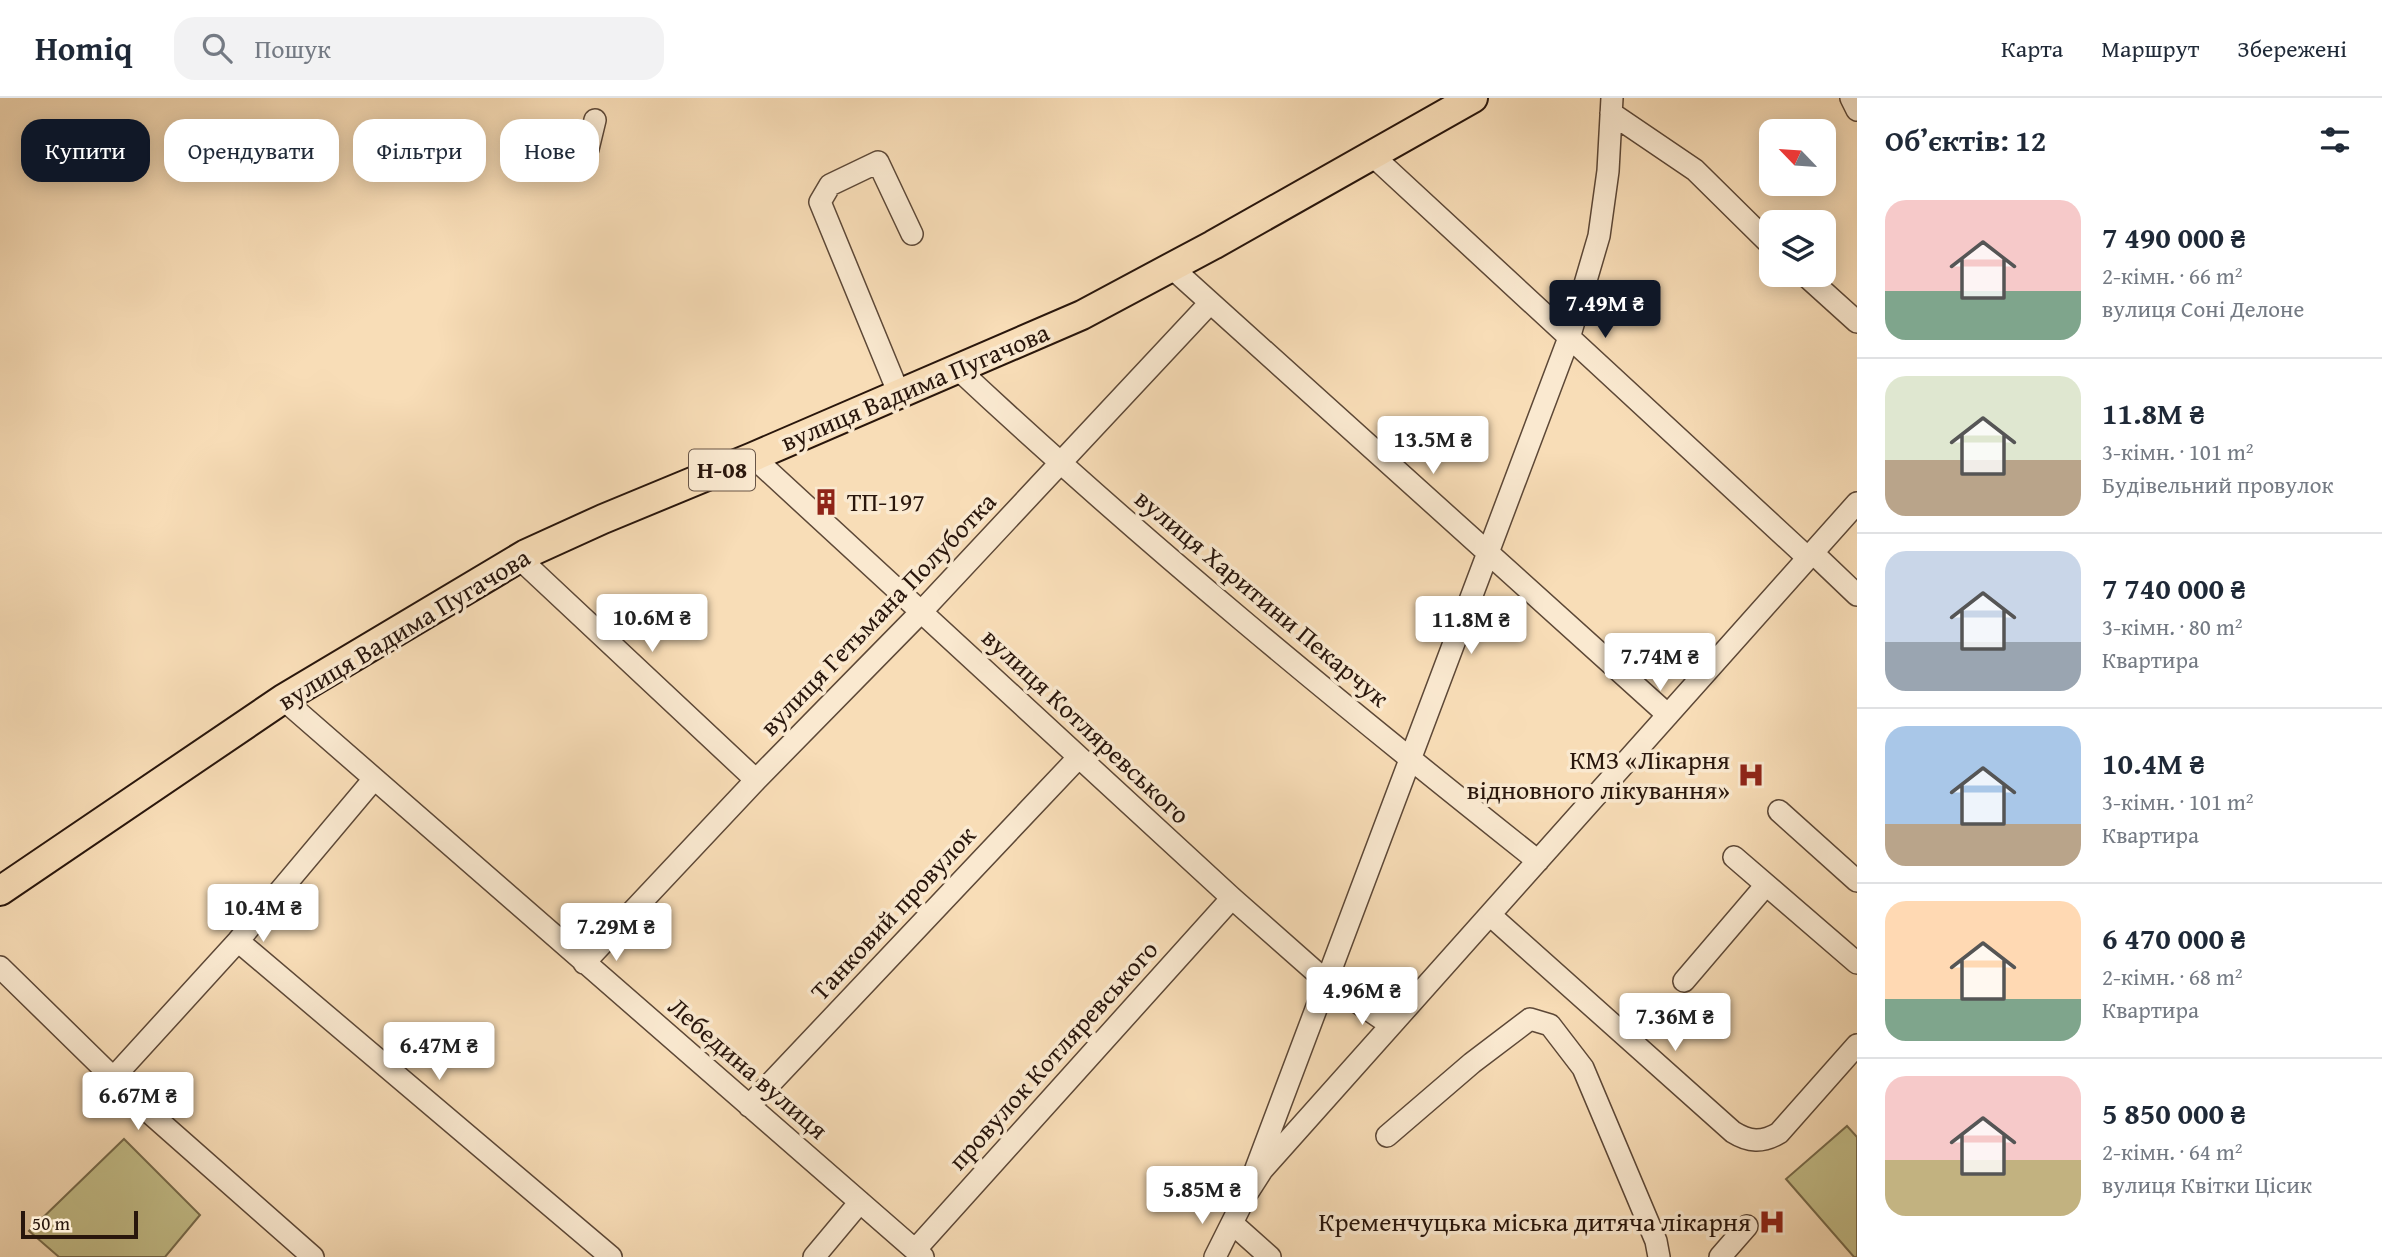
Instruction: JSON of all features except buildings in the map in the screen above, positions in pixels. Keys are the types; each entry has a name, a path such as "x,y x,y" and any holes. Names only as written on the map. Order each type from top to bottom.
{"main road":[{"name":"вулиця Вадима Пугачова","path":"0,891 283,699 519,558 603,519 1082,315 1473,98"}],"street":[{"path":"1851,98 1857,110"},
{"path":"1612,105 1696,170 1759,232"},
{"path":"1215,1257 1246,1195 1570,335 1599,236 1608,171 1612,105"},
{"path":"1372,155 1857,595"},
{"path":"899,394 820,202 830,185 878,162 912,234"},
{"path":"1171,267 1668,715"},
{"path":"1818,287 1857,322"},
{"name":"вулиця Гетьмана Полуботка","path":"584,963 756,780 921,612 1210,303"},
{"name":"вулиця Харитини Пекарчук","path":"958,369 1060,464 1410,760 1538,861"},
{"name":"вулиця Котляревського","path":"753,457 1232,898 1326,981 1391,1025"},
{"path":"1246,1195 1262,1170 1857,503"},
{"path":"519,558 756,780"},
{"name":"Лебедина вулиця","path":"283,699 919,1253"},
{"name":"Танковий провулок","path":"749,1106 1078,758"},
{"path":"114,1077 238,941 374,779"},
{"path":"1779,811 1857,881"},
{"path":"1734,857 1857,963"},
{"path":"1684,981 1766,885"},
{"name":"провулок Котляревського","path":"919,1253 1232,898"},
{"path":"1490,915 1743,1139 1768,1139 1779,1133 1857,1045"},
{"path":"238,941 611,1257"},
{"path":"0,967 143,1107 313,1257"},
{"path":"1387,1136 1472,1063 1530,1019 1550,1025 1583,1068 1656,1241 1659,1257"},
{"path":"814,1257 860,1202"},
{"path":"1202,1257 1233,1224"},
{"path":"1233,1224 1270,1257"},
{"path":"1720,1257 1748,1226"}],"shaded area":[{"path":"1847,1126 1857,1137 1857,1257 1854,1257 1786,1179"},
{"path":"124,1139 200,1215 165,1257 59,1257 29,1231"}],"place":[{"name":"ТП-197","path":"826,502"},
{"name":"КМЗ «Лікарня відновного лікування»","path":"1751,775"},
{"name":"Кременчуцька міська дитяча лікарня","path":"1772,1222"}]}
